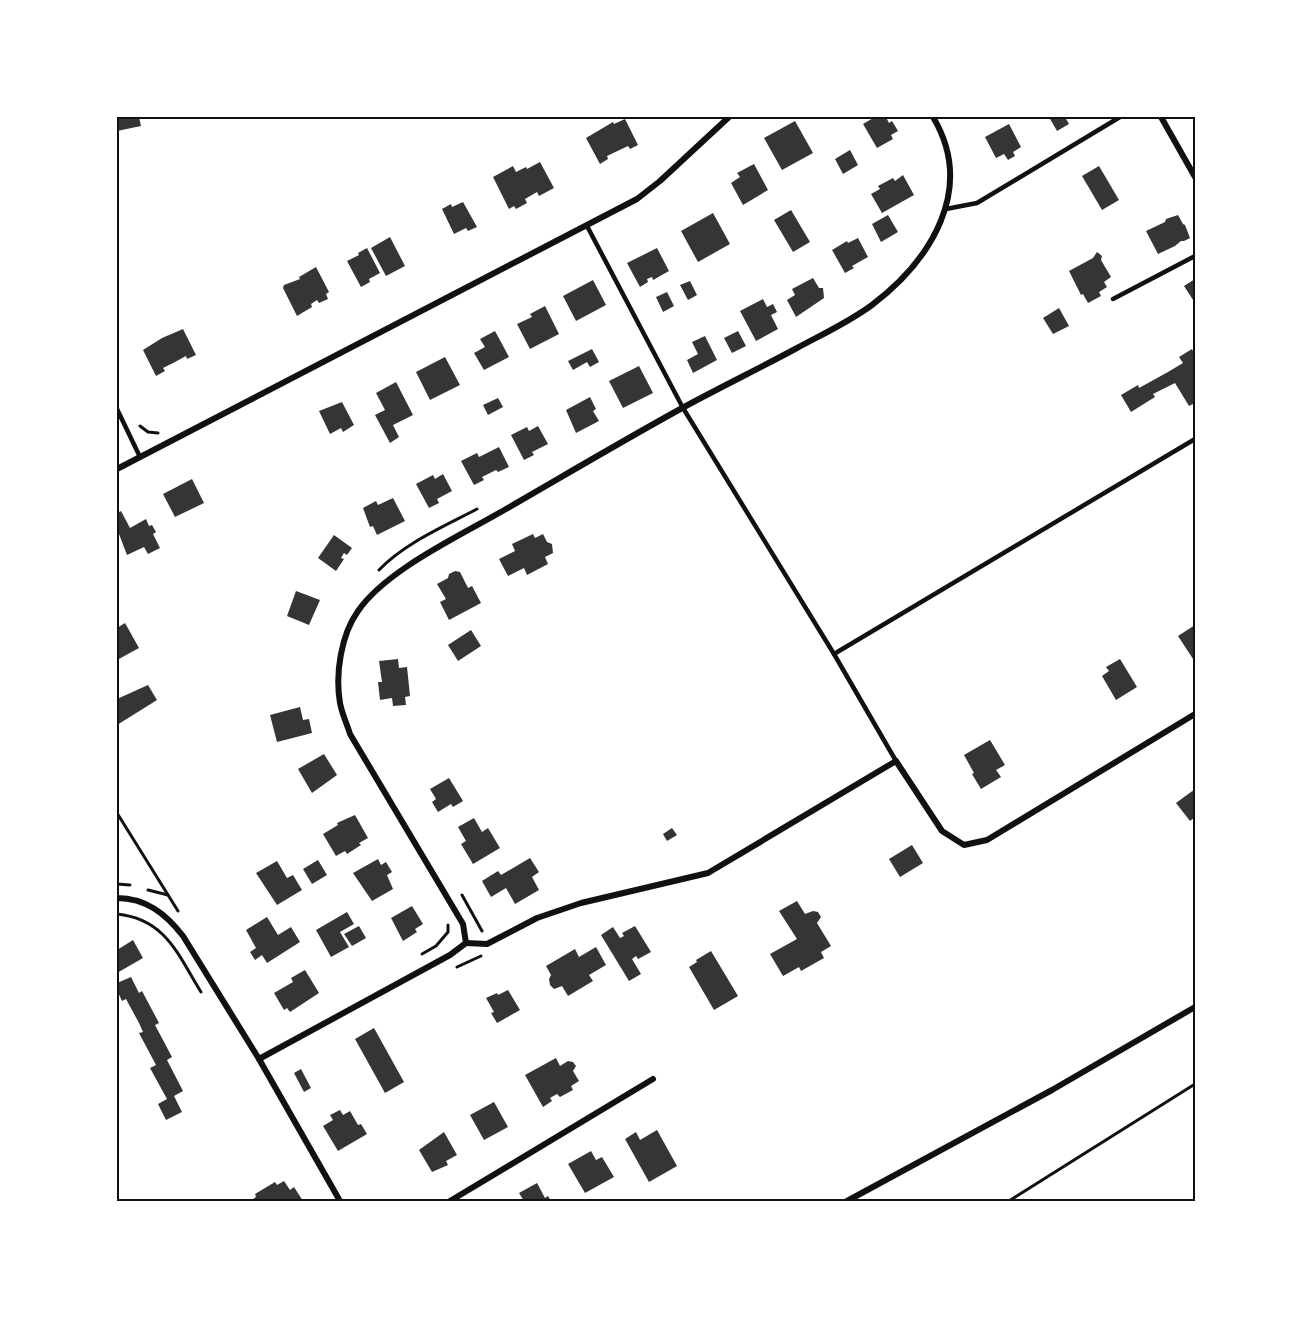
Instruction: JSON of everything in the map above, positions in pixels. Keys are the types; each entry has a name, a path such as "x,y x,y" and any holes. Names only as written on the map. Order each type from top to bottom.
{"street":[{"path":"117,469 587,226 647,192 729,117"},
{"path":"466,943 463,924 350,734 344,717 340,702 339,671 348,630 358,611 371,596 414,562 683,408 846,322 873,304 921,255 941,225 946,209 951,173 946,147 933,117"},
{"path":"1161,117 1195,177"},
{"path":"259,1059 466,943 487,944 537,918 581,903 708,873 896,761 942,831 964,845 987,840 1195,714"},
{"path":"117,898 129,898 156,908 171,920 183,936 259,1059 340,1201"},
{"path":"847,1201 1052,1090 1195,1007"},
{"path":"450,1201 653,1079"}],"lane":[{"path":"946,209 977,203 1120,117"},
{"path":"587,226 683,408 834,654 896,761"},
{"path":"1113,299 1195,256"},
{"path":"117,409 140,457"},
{"path":"834,654 1195,439"}],"path":[{"path":"128,433 139,426 148,432 159,434"},
{"path":"375,574 390,559 435,531 483,506"},
{"path":"453,969 480,957 487,944 476,917 459,890"},
{"path":"117,914 152,924 169,940 205,999"},
{"path":"416,958 436,946 448,932 448,918"},
{"path":"1009,1201 1195,1084"}],"building":[{"path":"117,117 139,117 141,126 117,131"},
{"path":"875,117 886,117 889,123 892,121 898,131 891,135 893,139 877,148 863,124"},
{"path":"1049,117 1065,117 1069,124 1057,131"},
{"path":"625,119 638,145 630,149 628,146 607,156 608,159 600,164 586,138 613,122 614,124"},
{"path":"795,121 813,153 782,170 764,138"},
{"path":"1009,124 1021,147 1013,152 1015,156 1008,160 1004,154 996,158 985,137"},
{"path":"850,150 858,165 843,174 835,159"},
{"path":"540,162 554,188 539,196 537,192 525,199 527,203 516,209 514,206 509,209 493,177 513,166 516,172"},
{"path":"754,164 768,190 743,205 731,183 740,177 737,173"},
{"path":"1099,166 1119,200 1102,210 1082,176"},
{"path":"903,175 914,195 882,213 871,194 880,189 878,186 893,178 895,181"},
{"path":"463,202 477,227 468,231 466,228 454,234 442,209 451,204 452,207"},
{"path":"791,210 810,242 793,252 774,220"},
{"path":"713,213 730,244 698,262 681,231"},
{"path":"888,215 898,232 881,242 872,224"},
{"path":"1178,215 1190,238 1158,254 1146,231"},
{"path":"390,237 405,266 386,276 371,248"},
{"path":"858,238 868,257 845,273 832,250 847,241 848,243"},
{"path":"367,248 380,273 361,287 347,261"},
{"path":"657,248 669,271 653,280 652,277 647,279 648,282 640,287 627,263"},
{"path":"1097,252 1102,256 1101,260 1111,277 1104,282 1107,287 1099,292 1101,296 1088,303 1083,294 1081,295 1069,271 1093,258"},
{"path":"316,267 329,292 326,294 328,299 319,303 317,300 311,304 312,307 297,316 283,288 284,285 300,279 299,277"},
{"path":"813,278 819,288 823,288 824,298 796,317 787,300 795,295 792,289"},
{"path":"1195,279 1195,303 1184,286"},
{"path":"593,280 606,305 576,321 563,296"},
{"path":"690,281 697,295 688,300 680,285"},
{"path":"667,292 674,306 663,312 656,297"},
{"path":"763,299 767,307 773,304 777,312 771,315 778,329 756,341 740,311"},
{"path":"545,306 559,334 530,349 517,324 532,317 530,314"},
{"path":"1059,308 1069,326 1053,334 1043,318"},
{"path":"183,329 196,355 187,359 186,356 163,368 165,371 156,376 143,350"},
{"path":"495,331 509,357 484,370 474,353 485,347 480,339"},
{"path":"738,331 746,346 732,353 724,338"},
{"path":"705,336 717,360 693,373 687,360 698,354 692,342"},
{"path":"592,349 599,362 590,367 587,362 573,370 568,361"},
{"path":"1192,349 1195,355 1195,403 1189,406 1175,383 1153,394 1155,397 1131,412 1121,395 1138,385 1139,388 1183,363 1179,357"},
{"path":"445,357 460,385 430,400 416,372"},
{"path":"639,366 653,393 623,408 609,381"},
{"path":"396,382 413,415 393,425 399,437 390,443 375,415 385,410 376,393"},
{"path":"590,397 596,409 593,411 599,421 576,433 566,410"},
{"path":"498,398 503,407 488,415 483,405"},
{"path":"342,402 354,425 343,432 341,428 330,434 319,411"},
{"path":"538,426 548,444 532,452 534,455 524,460 511,435 527,427 529,431"},
{"path":"499,447 509,467 482,477 484,480 474,485 461,461 477,453 479,457"},
{"path":"443,474 452,491 437,499 439,503 429,508 416,484 433,475 435,479"},
{"path":"192,479 204,503 175,517 163,494"},
{"path":"393,498 405,521 377,535 373,526 370,527 363,508 376,501 378,505"},
{"path":"121,511 130,528 146,519 149,526 152,525 156,532 153,534 160,548 148,554 144,547 127,555 119,534 117,535 117,513"},
{"path":"533,534 535,538 543,534 547,542 552,544 553,553 545,557 548,564 527,575 524,568 508,576 499,559 515,551 512,544"},
{"path":"334,535 352,548 347,555 344,553 341,558 344,559 336,571 318,558"},
{"path":"455,571 460,572 468,588 472,586 481,603 449,620 440,602 446,599 437,584"},
{"path":"296,591 320,600 309,625 287,616"},
{"path":"125,623 139,648 117,660 117,628"},
{"path":"1195,625 1195,662 1178,636"},
{"path":"471,630 481,646 458,661 448,645"},
{"path":"398,659 399,668 407,667 410,696 405,697 406,705 393,706 392,698 380,700 378,682 382,682 379,661"},
{"path":"1120,659 1137,687 1116,700 1102,676 1109,671 1106,667"},
{"path":"148,685 157,700 117,725 117,699"},
{"path":"300,707 303,720 309,719 312,733 277,742 270,715"},
{"path":"990,740 1005,765 996,770 1001,777 981,789 964,755"},
{"path":"324,754 337,775 312,793 298,769"},
{"path":"449,778 463,801 453,807 451,804 438,812 432,802 436,799 430,789"},
{"path":"1195,789 1195,817 1190,821 1176,803"},
{"path":"355,815 368,838 347,854 345,851 336,856 323,834 338,825 337,823"},
{"path":"474,818 482,832 488,828 500,848 473,864 461,844 466,841 458,827"},
{"path":"672,828 677,835 667,841 663,834"},
{"path":"912,845 923,863 900,877 889,859"},
{"path":"530,858 539,872 532,877 539,890 515,904 506,888 491,897 482,881 498,871 501,875"},
{"path":"378,859 381,865 386,862 392,872 387,875 393,889 372,901 353,873"},
{"path":"318,860 327,875 312,884 303,869"},
{"path":"277,861 287,878 293,875 302,890 277,905 256,873"},
{"path":"797,901 805,914 818,912 821,917 817,923 831,946 821,952 824,958 801,971 799,967 783,976 770,954 797,939 779,911"},
{"path":"412,906 423,924 415,929 417,932 403,941 391,918"},
{"path":"347,912 354,924 340,932 349,947 331,957 316,930"},
{"path":"267,917 278,935 291,927 300,942 267,963 262,955 255,960 250,952 256,948 246,930"},
{"path":"359,926 366,938 352,946 344,934"},
{"path":"635,926 651,952 638,959 636,956 632,959 641,974 629,981 601,935 613,927 620,938 624,936 622,933"},
{"path":"133,940 143,958 117,973 117,950"},
{"path":"596,947 606,965 589,975 593,981 568,996 562,986 554,989 550,985 551,975 546,966 575,949 579,957"},
{"path":"711,951 738,996 714,1010 689,967"},
{"path":"305,970 319,993 290,1012 287,1008 284,1010 274,993 293,982 291,978"},
{"path":"131,977 139,993 142,991 159,1023 155,1025 172,1057 167,1060 183,1091 174,1096 182,1112 166,1120 158,1104 167,1099 150,1068 156,1065 139,1033 143,1032 139,1023 126,999 122,1001 117,990 117,983"},
{"path":"508,990 520,1010 497,1023 486,998"},
{"path":"374,1028 404,1082 385,1093 355,1039"},
{"path":"556,1058 560,1066 568,1061 573,1062 576,1066 573,1071 579,1081 571,1086 573,1090 560,1097 557,1094 550,1098 552,1101 543,1107 525,1075"},
{"path":"301,1069 311,1088 304,1092 294,1073"},
{"path":"494,1102 508,1127 484,1140 470,1115"},
{"path":"340,1110 343,1115 350,1111 358,1125 361,1124 367,1134 338,1151 323,1126 333,1120 330,1115"},
{"path":"657,1130 677,1166 649,1182 625,1139 636,1132 640,1140"},
{"path":"444,1132 457,1155 446,1161 448,1165 432,1172 419,1150"},
{"path":"591,1151 596,1160 602,1157 614,1177 585,1193 568,1164"},
{"path":"284,1181 290,1190 294,1187 303,1201 250,1201 256,1197 255,1194 275,1182 277,1185"},
{"path":"537,1183 545,1198 548,1196 551,1201 524,1201 519,1193"}]}
